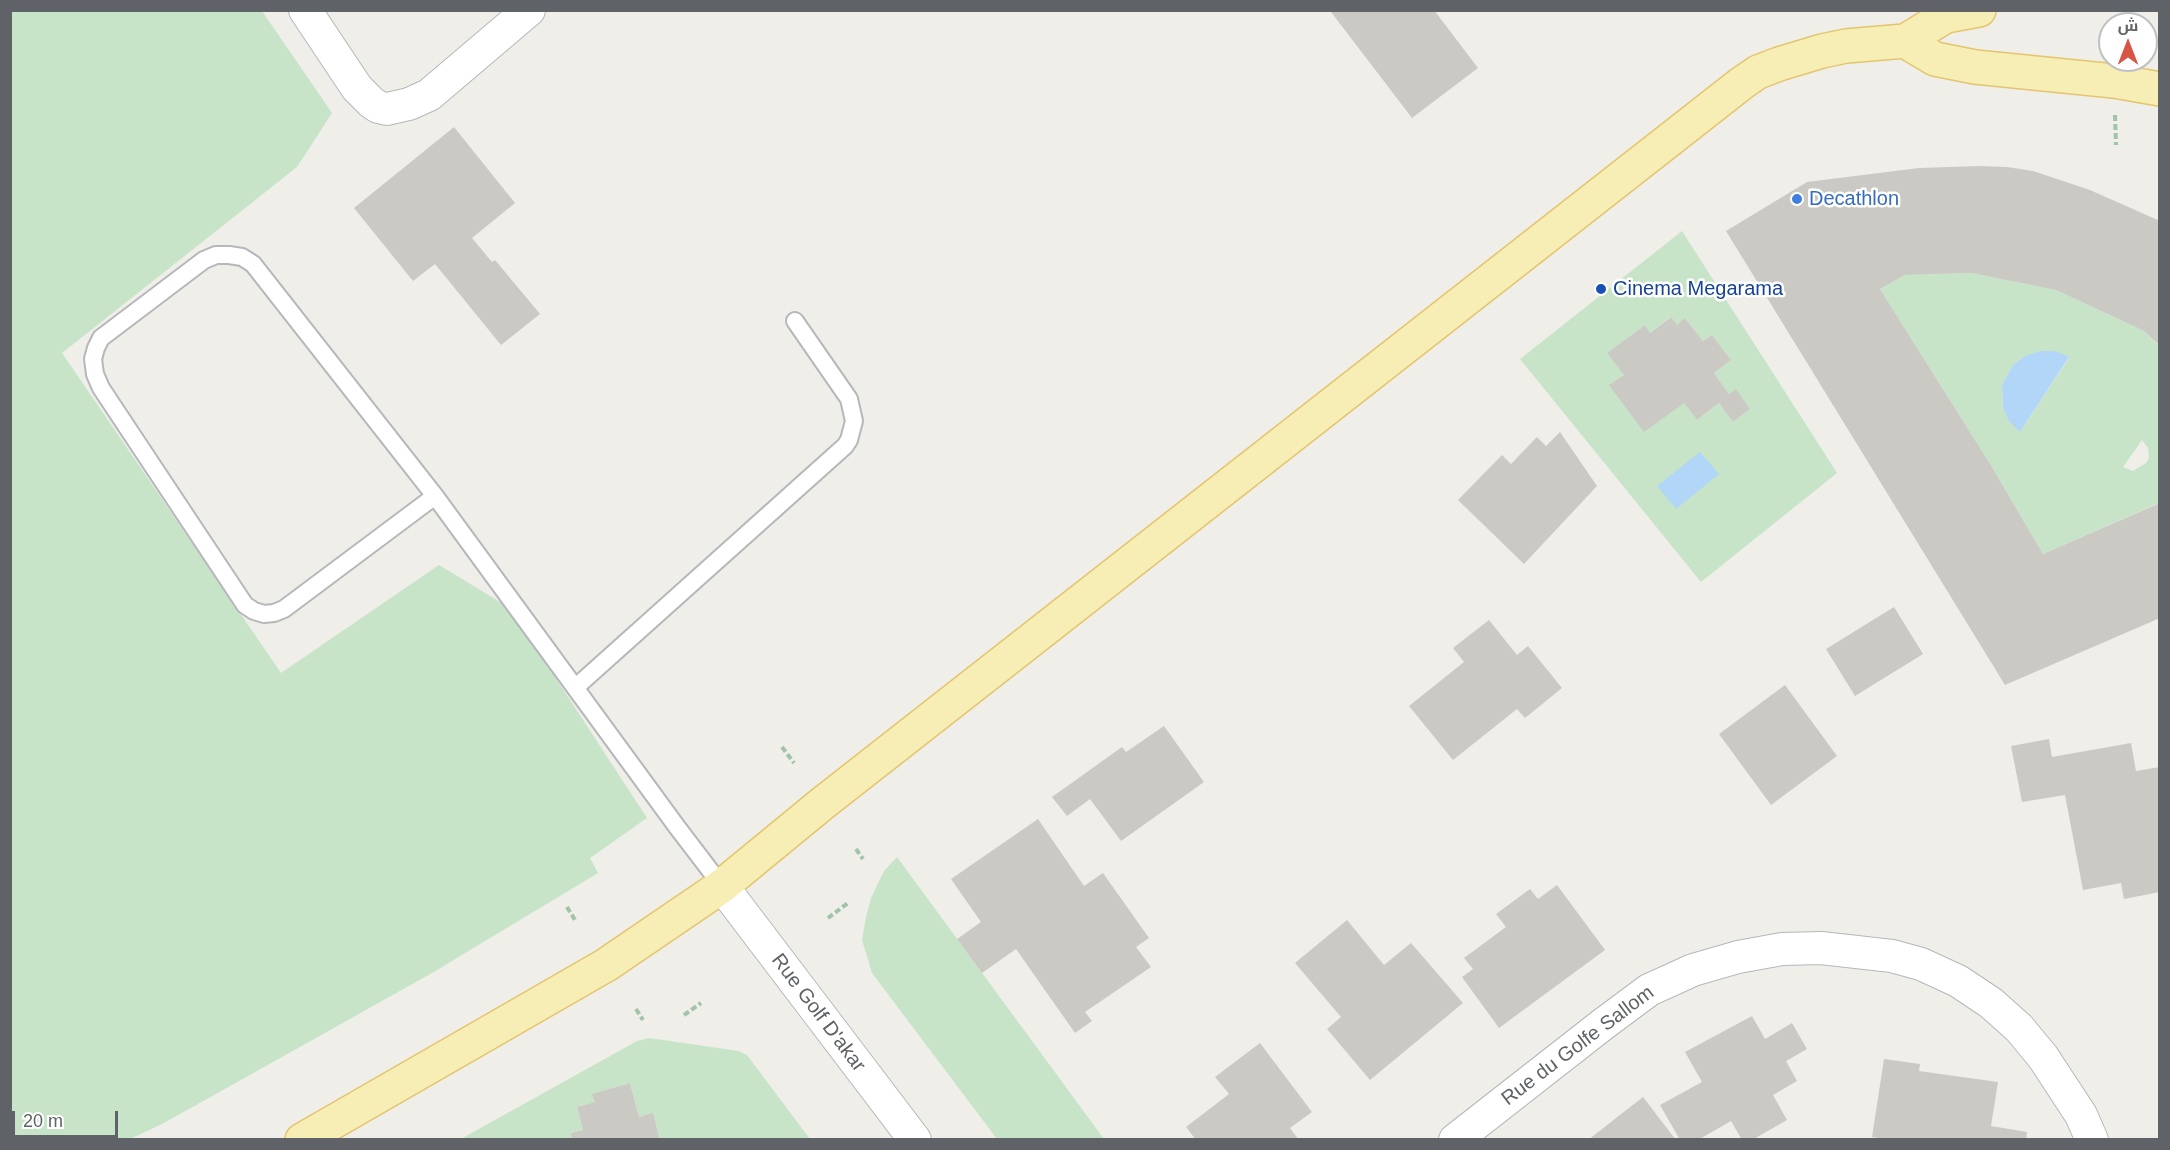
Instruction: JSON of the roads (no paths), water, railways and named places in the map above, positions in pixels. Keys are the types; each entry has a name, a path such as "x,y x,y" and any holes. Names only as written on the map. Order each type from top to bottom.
{"main road":[{"path":"302,1140 606,965 722,886 823,803 1726,93 1758,72 1811,54 1846,46 1905,40 1946,16 1979,10"},
{"path":"1905,40 1935,59 1975,67 2114,81 2160,89"}],"street":[{"path":"305,10 357,88 378,107 387,108 398,108 429,95 530,10"},
{"name":"Rue Golf D'akar","path":"722,886 915,1140"},
{"name":"Rue du Golfe Sallom","path":"1455,1140 1649,990 1693,970 1738,957 1782,949 1821,948 1892,956 1921,964 1958,981 1991,1003 2019,1028 2063,1086 2081,1115 2092,1140"}],"lane":[{"path":"435,496 284,609 264,614 254,611 245,605 101,387 95,374 93,359 96,348 101,338 204,260 216,255 229,255 242,257 253,264 435,496 722,886"},
{"path":"576,687 849,440 854,421 849,399 795,321"}],"water":[{"path":"2040,351 2055,351 2069,357 2020,432 2009,421 2003,408 2002,385 2013,365 2025,356"},
{"path":"1700,452 1719,474 1676,509 1657,486"}],"place":[{"name":"Decathlon","path":"1797,199"},
{"name":"Cinema Megarama","path":"1601,289"}]}
